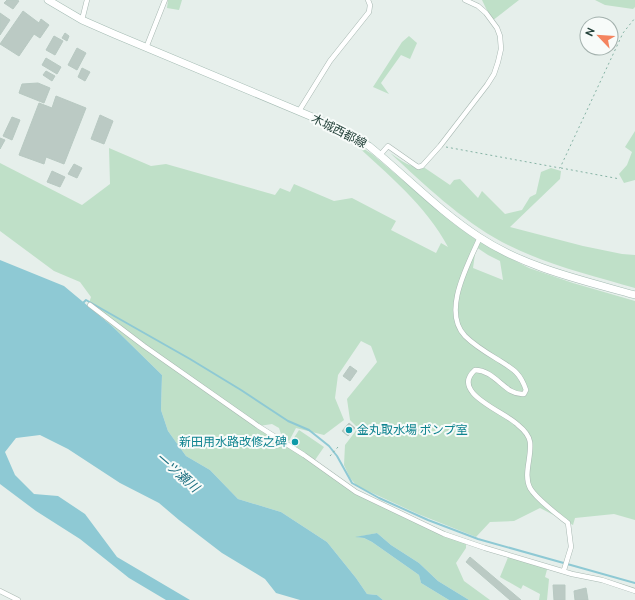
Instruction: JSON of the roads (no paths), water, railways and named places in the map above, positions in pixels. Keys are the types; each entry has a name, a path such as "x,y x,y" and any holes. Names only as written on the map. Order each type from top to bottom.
{"main road":[{"name":"木城西都線","path":"48,0 82,20 299,111 353,136 380,155 454,219 480,237 518,258 556,273 635,295"}],"street":[{"path":"82,20 87,0"},
{"path":"146,48 165,0"},
{"path":"299,111 330,60 369,12 370,5 368,0"},
{"path":"380,155 388,146 418,167 422,166 440,146 494,74 501,49 500,36 497,28 486,13 478,6 464,0"},
{"path":"480,237 469,261 457,297 456,317 465,336 489,354 516,371 526,390 524,394 510,391 498,379 483,370 475,370 470,374 468,381 474,394 488,406 517,423 526,433 530,442 527,471 530,488 539,498 568,523 571,547 564,570"},
{"path":"90,305 144,346 223,402 304,455 356,492 444,534 486,548 564,570 572,574 602,580 635,591"},
{"path":"0,591 18,600"}],"water":[{"name":"一ツ瀬川","path":"0,260 64,286 112,326 162,375 161,410 168,431 186,456 210,470 238,499 281,512 327,542 367,594 377,595 383,600 300,600 276,593 265,579 222,553 159,503 120,483 68,449 40,435 16,438 5,452 15,475 34,494 58,496 85,514 117,557 190,600 166,600 129,578 80,539 36,511 0,484"},
{"path":"377,533 391,545 419,563 438,581 469,600 449,600 421,583 419,575 372,542 364,538 355,537"}],"waterway":[{"path":"82,304 86,300 190,359 288,421 309,430 329,446 337,456 352,483 379,498 428,520 478,539 635,583"}],"place":[{"name":"金丸取水場 ポンプ室","path":"349,430"},
{"name":"新田用水路改修之碑","path":"295,442"}]}
